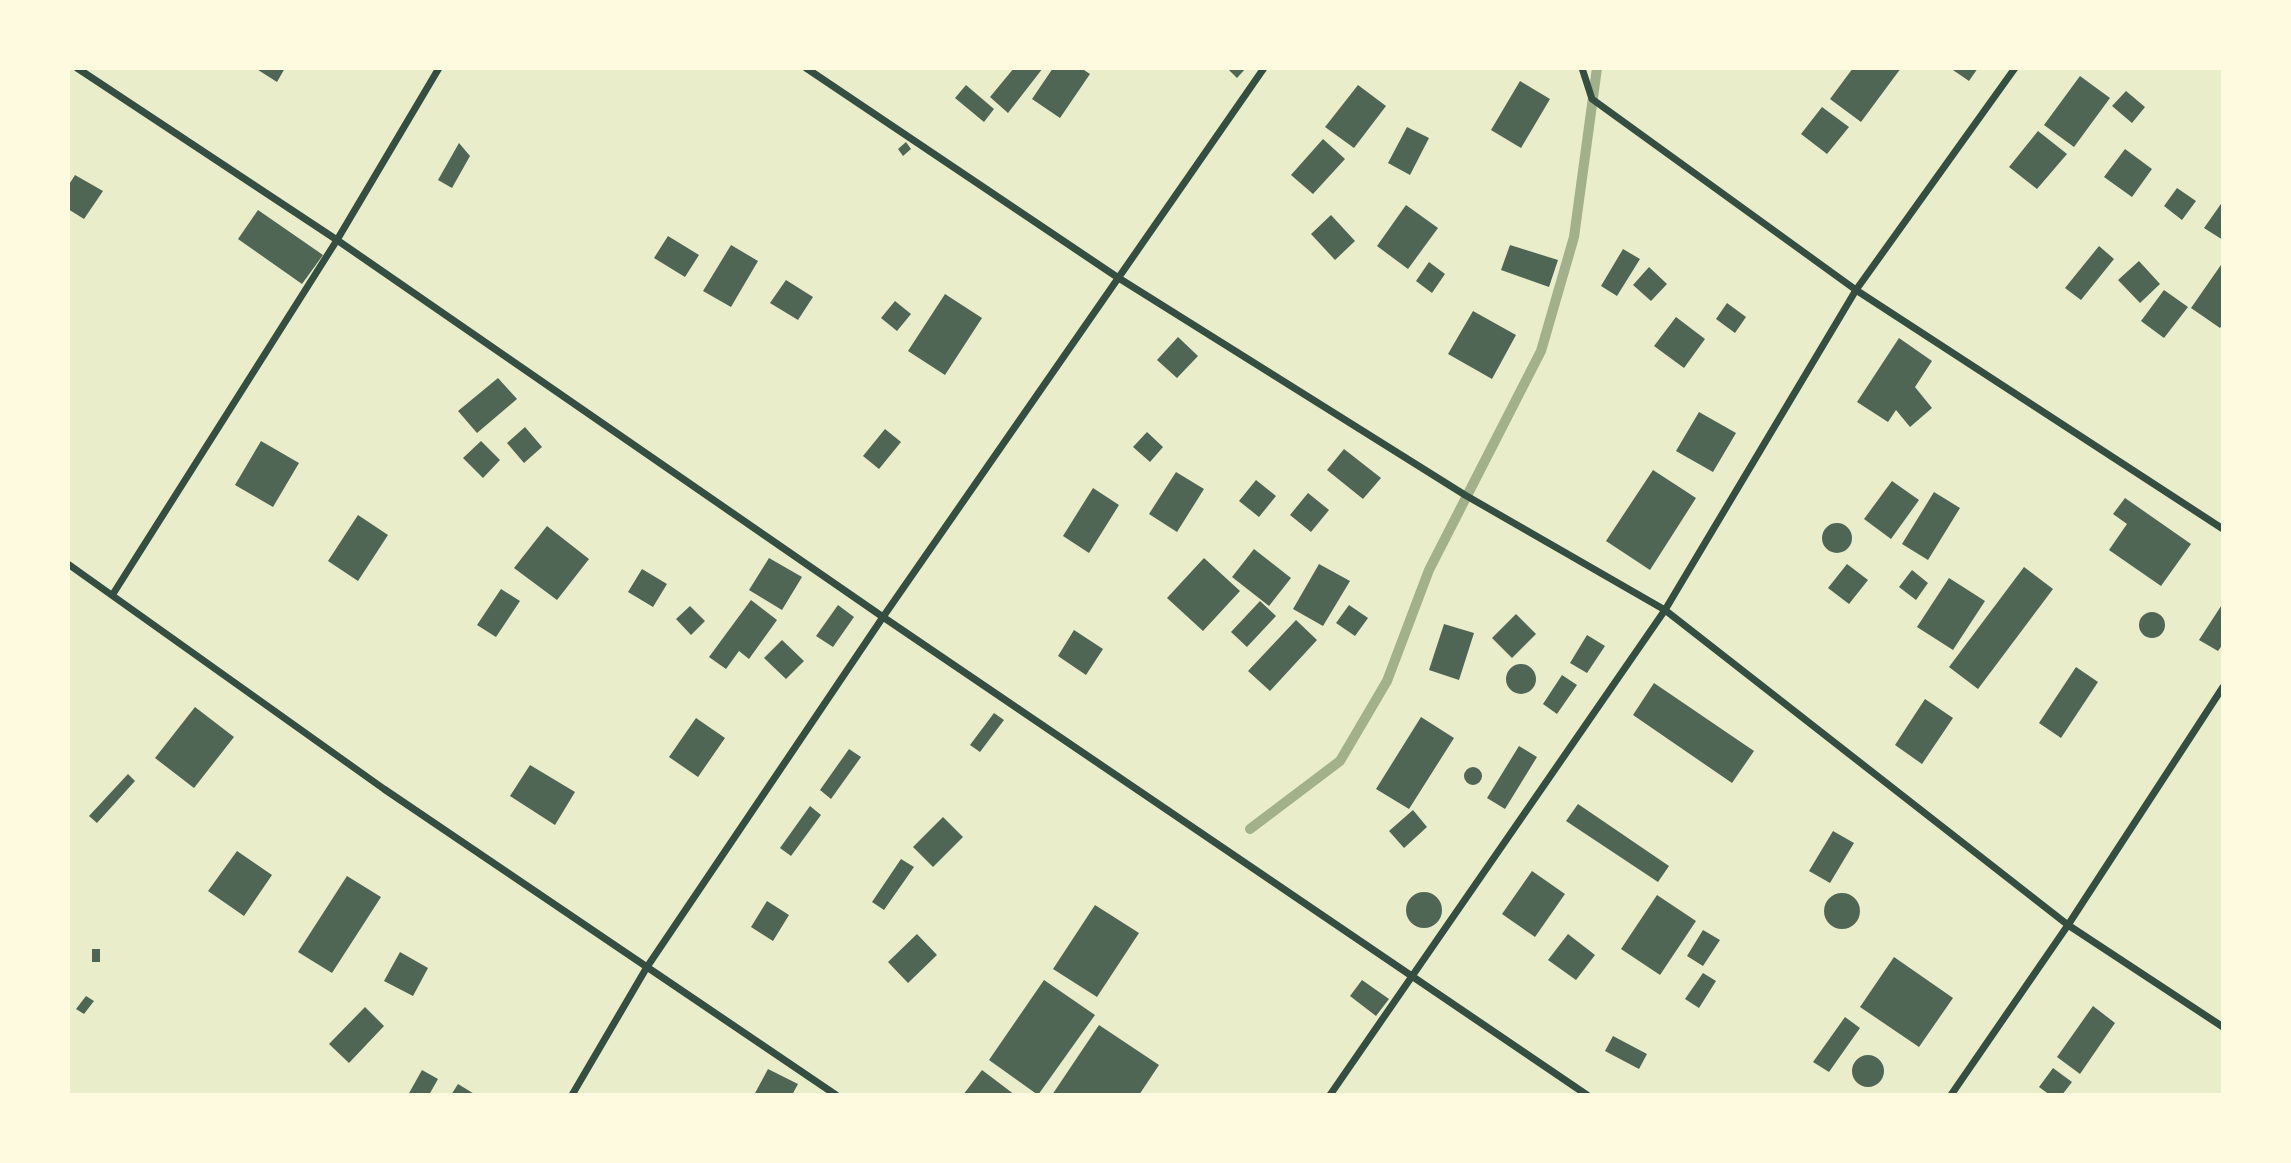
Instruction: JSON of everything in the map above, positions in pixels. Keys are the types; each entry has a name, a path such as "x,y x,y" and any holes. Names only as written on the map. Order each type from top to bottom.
{"street":[{"path":"77,68 337,240 883,617 1587,1095"},
{"path":"113,594 337,240 439,68"},
{"path":"806,68 1116,277 1465,495 1665,610 2068,925 2223,1027"},
{"path":"572,1095 648,967 883,617 1116,277 1264,68"},
{"path":"1582,68 1592,99 1856,290 2223,529"},
{"path":"1330,1095 1665,610 1856,290 2015,68"},
{"path":"68,564 384,789 836,1095"},
{"path":"1951,1095 2068,925 2223,687"}],"building":[{"path":"255,68 285,68 277,82"},
{"path":"1014,68 1043,68 1008,113 990,97"},
{"path":"1053,68 1081,68 1090,74 1060,118 1032,99"},
{"path":"1227,68 1246,68 1237,78"},
{"path":"1853,68 1901,68 1861,122 1830,99"},
{"path":"1950,68 1978,68 1969,81"},
{"path":"2080,76 2110,98 2074,147 2044,125"},
{"path":"1520,81 1550,99 1521,148 1491,130"},
{"path":"966,85 994,109 984,122 955,98"},
{"path":"1358,85 1386,106 1354,148 1325,127"},
{"path":"2126,91 2145,107 2132,123 2112,106"},
{"path":"1822,107 1849,127 1827,154 1801,134"},
{"path":"1407,127 1429,138 1410,175 1388,163"},
{"path":"2038,131 2067,154 2037,189 2009,167"},
{"path":"1323,139 1345,159 1313,194 1291,175"},
{"path":"906,142 911,149 903,156 898,149"},
{"path":"459,143 470,156 452,188 438,180"},
{"path":"2125,149 2152,169 2132,197 2104,177"},
{"path":"75,175 103,191 84,219 68,209 68,186"},
{"path":"2177,188 2196,201 2182,220 2164,206"},
{"path":"2223,201 2223,240 2204,228"},
{"path":"1406,205 1438,228 1408,269 1377,246"},
{"path":"258,210 323,255 302,284 238,239"},
{"path":"1331,215 1355,241 1335,260 1311,234"},
{"path":"668,236 699,255 685,277 654,258"},
{"path":"731,245 758,261 731,307 703,291"},
{"path":"1510,245 1558,260 1549,287 1501,270"},
{"path":"2099,246 2114,259 2081,300 2065,288"},
{"path":"1623,249 1640,259 1617,296 1601,286"},
{"path":"2139,261 2160,284 2140,303 2118,280"},
{"path":"1429,262 1445,274 1432,293 1416,281"},
{"path":"2223,262 2223,324 2220,328 2191,308"},
{"path":"1649,267 1667,284 1651,301 1633,285"},
{"path":"786,280 813,297 798,320 770,303"},
{"path":"2164,290 2188,307 2164,338 2141,321"},
{"path":"945,294 982,318 945,375 908,351"},
{"path":"895,301 911,314 897,331 881,318"},
{"path":"1727,303 1746,317 1735,333 1716,319"},
{"path":"1473,311 1516,335 1492,379 1448,354"},
{"path":"1676,317 1705,339 1684,368 1654,346"},
{"path":"1178,337 1198,356 1177,378 1157,360"},
{"path":"1899,338 1932,361 1915,387 1932,408 1910,427 1896,410 1888,422 1857,402"},
{"path":"498,378 517,399 477,433 458,411"},
{"path":"1699,412 1736,433 1713,472 1676,451"},
{"path":"525,427 542,447 524,463 507,443"},
{"path":"885,429 901,442 879,469 863,456"},
{"path":"1147,432 1163,447 1150,462 1133,447"},
{"path":"261,441 299,463 273,507 235,485"},
{"path":"481,441 500,460 483,478 463,458"},
{"path":"1344,449 1381,478 1363,499 1327,470"},
{"path":"1653,470 1696,498 1650,570 1606,541"},
{"path":"1176,472 1204,489 1177,532 1149,514"},
{"path":"1256,480 1276,496 1259,517 1239,501"},
{"path":"1892,481 1919,500 1891,539 1864,519"},
{"path":"1093,488 1119,505 1089,553 1063,536"},
{"path":"1934,492 1960,508 1928,560 1902,544"},
{"path":"1308,493 1329,510 1311,532 1290,515"},
{"path":"2125,498 2191,544 2161,586 2109,550 2127,524 2113,514"},
{"path":"358,515 388,535 358,581 328,561"},
{"path":"1837,523 1848,527 1852,538 1848,549 1837,553 1826,549 1822,538 1826,527"},
{"path":"547,526 589,559 557,600 514,568"},
{"path":"1254,549 1291,578 1269,606 1232,577"},
{"path":"769,558 802,577 782,610 749,590"},
{"path":"1204,558 1240,591 1203,631 1167,598"},
{"path":"1319,564 1350,581 1323,626 1293,609"},
{"path":"1847,564 1868,580 1849,604 1828,588"},
{"path":"2024,567 2053,589 1978,689 1949,667"},
{"path":"642,569 667,584 653,607 628,592"},
{"path":"1912,570 1928,583 1916,600 1899,587"},
{"path":"1949,578 1985,601 1953,650 1917,627"},
{"path":"501,589 520,601 496,637 477,625"},
{"path":"751,600 777,620 749,659 739,651 726,669 709,657"},
{"path":"1260,601 1276,616 1247,647 1231,632"},
{"path":"2223,603 2223,644 2218,651 2199,640"},
{"path":"838,605 854,617 833,647 816,636"},
{"path":"1349,605 1368,618 1355,636 1336,623"},
{"path":"690,606 705,621 691,635 676,619"},
{"path":"2152,612 2161,616 2165,625 2161,634 2152,638 2143,634 2139,625 2143,616"},
{"path":"1516,614 1536,634 1512,658 1492,638"},
{"path":"1296,620 1317,640 1270,691 1248,671"},
{"path":"1444,624 1474,633 1459,680 1429,670"},
{"path":"1074,630 1103,649 1086,675 1058,656"},
{"path":"1587,635 1605,646 1587,673 1570,663"},
{"path":"782,640 804,661 786,679 764,658"},
{"path":"1521,664 1532,668 1536,679 1532,690 1521,694 1510,690 1506,679 1510,668"},
{"path":"2076,667 2098,682 2061,738 2039,723"},
{"path":"1562,675 1577,685 1557,714 1543,704"},
{"path":"1654,683 1754,751 1732,783 1633,715"},
{"path":"1925,699 1953,718 1922,764 1895,745"},
{"path":"195,707 234,737 194,788 155,758"},
{"path":"994,713 1004,720 980,752 970,745"},
{"path":"1421,717 1454,738 1409,809 1376,789"},
{"path":"696,718 725,738 698,777 669,757"},
{"path":"1519,746 1537,757 1505,809 1487,798"},
{"path":"849,749 861,757 831,799 820,790"},
{"path":"530,765 575,792 555,825 510,796"},
{"path":"1469,767 1477,767 1482,776 1480,783 1469,785 1464,780 1464,772"},
{"path":"128,774 135,781 97,823 89,816"},
{"path":"1578,804 1669,866 1658,882 1566,821"},
{"path":"810,806 821,815 791,856 780,848"},
{"path":"1413,810 1427,827 1404,848 1389,831"},
{"path":"943,817 963,837 933,867 913,847"},
{"path":"1833,831 1854,843 1830,883 1809,871"},
{"path":"237,851 272,875 244,916 208,891"},
{"path":"901,859 914,867 884,910 872,902"},
{"path":"1532,871 1565,894 1535,937 1502,914"},
{"path":"347,876 381,897 332,973 298,952"},
{"path":"1424,892 1437,897 1442,910 1437,923 1424,928 1411,923 1406,910 1411,897"},
{"path":"1842,893 1855,898 1860,911 1855,924 1842,929 1829,924 1824,911 1829,898"},
{"path":"1657,895 1696,921 1660,975 1621,949"},
{"path":"767,901 789,915 773,941 751,927"},
{"path":"1095,905 1139,933 1097,997 1053,969"},
{"path":"1703,930 1720,940 1703,966 1687,956"},
{"path":"917,934 937,955 908,983 888,962"},
{"path":"1568,934 1595,955 1576,980 1548,960"},
{"path":"92,949 100,949 100,962 92,962"},
{"path":"400,952 428,968 413,996 384,981"},
{"path":"1894,957 1953,998 1919,1047 1860,1007"},
{"path":"1703,973 1716,981 1699,1008 1685,999"},
{"path":"1044,980 1095,1015 1038,1095 989,1060"},
{"path":"1362,980 1389,999 1376,1016 1350,996"},
{"path":"86,996 94,1001 84,1014 76,1009"},
{"path":"2093,1006 2115,1023 2080,1074 2057,1057"},
{"path":"365,1007 384,1026 349,1063 329,1044"},
{"path":"1845,1017 1860,1028 1829,1072 1813,1062"},
{"path":"1099,1025 1159,1065 1139,1095 1052,1095"},
{"path":"1613,1036 1647,1054 1639,1069 1605,1051"},
{"path":"1868,1055 1879,1060 1884,1071 1879,1082 1868,1087 1857,1082 1852,1071 1857,1060"},
{"path":"2053,1068 2072,1082 2062,1095 2050,1095 2039,1087"},
{"path":"768,1069 798,1084 792,1095 754,1095"},
{"path":"422,1070 438,1079 429,1095 408,1095"},
{"path":"982,1070 1015,1095 963,1095"},
{"path":"458,1084 476,1095 451,1095"}],"waterway":[{"path":"1250,829 1340,761 1387,681 1429,570 1541,351 1574,237 1597,68"}]}
